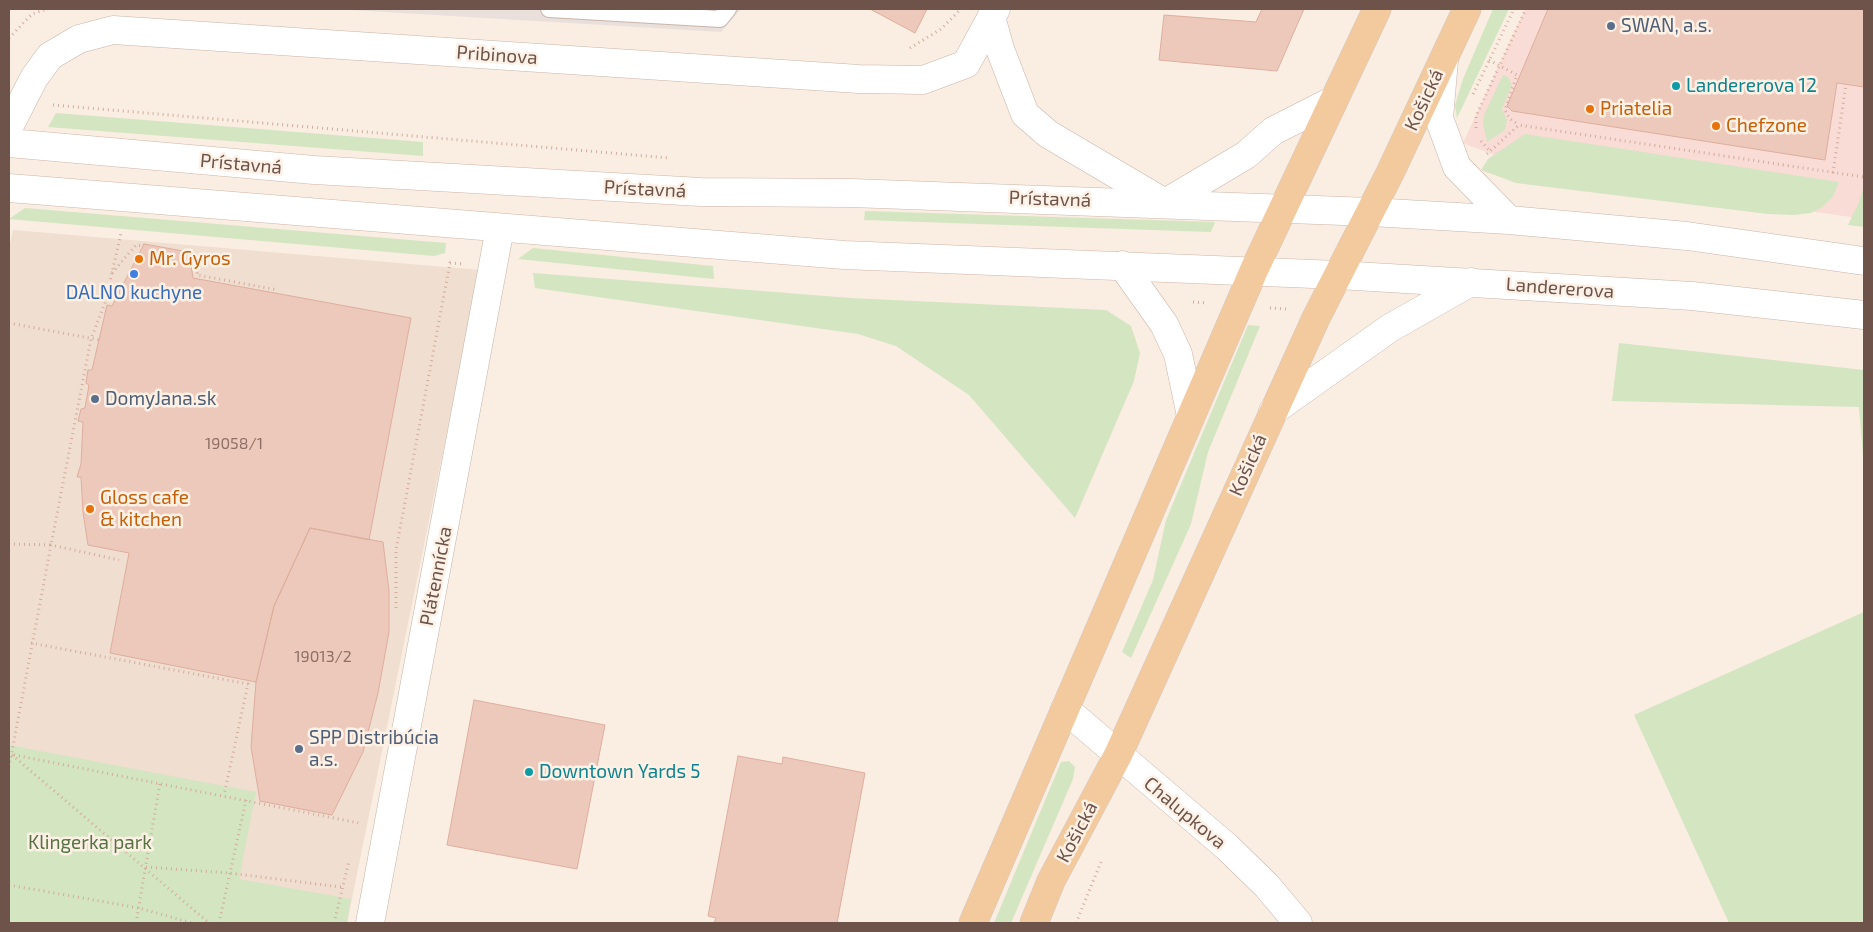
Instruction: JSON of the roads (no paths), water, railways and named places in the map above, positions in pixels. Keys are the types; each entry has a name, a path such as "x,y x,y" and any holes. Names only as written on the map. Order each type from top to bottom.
{"main road":[{"path":"972,923 1254,270 1377,9"},
{"name":"Košická","path":"1034,923 1051,881 1118,756 1272,411 1371,212 1467,9"}],"street":[{"path":"994,13 1000,49 1025,114 1048,134 1165,203 1246,155 1273,130 1332,101"},
{"name":"Pribinova","path":"9,127 23,103 34,78 50,56 79,39 113,30 859,79 923,80 966,64 994,13"},
{"path":"1444,56 1439,118 1457,166 1509,220"},
{"name":"Prístavná","path":"9,143 314,170 671,191 842,193 1283,207"},
{"path":"9,188 844,256 1254,270"},
{"path":"1283,207 1509,220 1687,236 1864,261"},
{"name":"Plátennícka","path":"370,923 500,228"},
{"path":"1122,265 1164,324 1178,354 1192,416"},
{"name":"Landererova","path":"1254,270 1692,296 1864,315"},
{"path":"1272,411 1390,328 1471,282"},
{"name":"Chalupkova","path":"1065,709 1227,847 1267,886 1298,923"}],"lane":[{"path":"549,9 720,19 728,9"}],"place":[{"name":"SWAN, a.s.","path":"1611,26"},
{"name":"Landererova 12","path":"1676,86"},
{"name":"Priatelia","path":"1590,109"},
{"name":"Chefzone","path":"1716,126"},
{"name":"Mr. Gyros","path":"139,259"},
{"name":"DALNO kuchyne","path":"134,274"},
{"name":"DomyJana.sk","path":"95,399"},
{"name":"Gloss cafe & kitchen","path":"90,509"},
{"name":"SPP Distribúcia a.s.","path":"299,749"},
{"name":"Downtown Yards 5","path":"529,772"}],"park label":[{"name":"Klingerka park","path":"90,843"}]}
